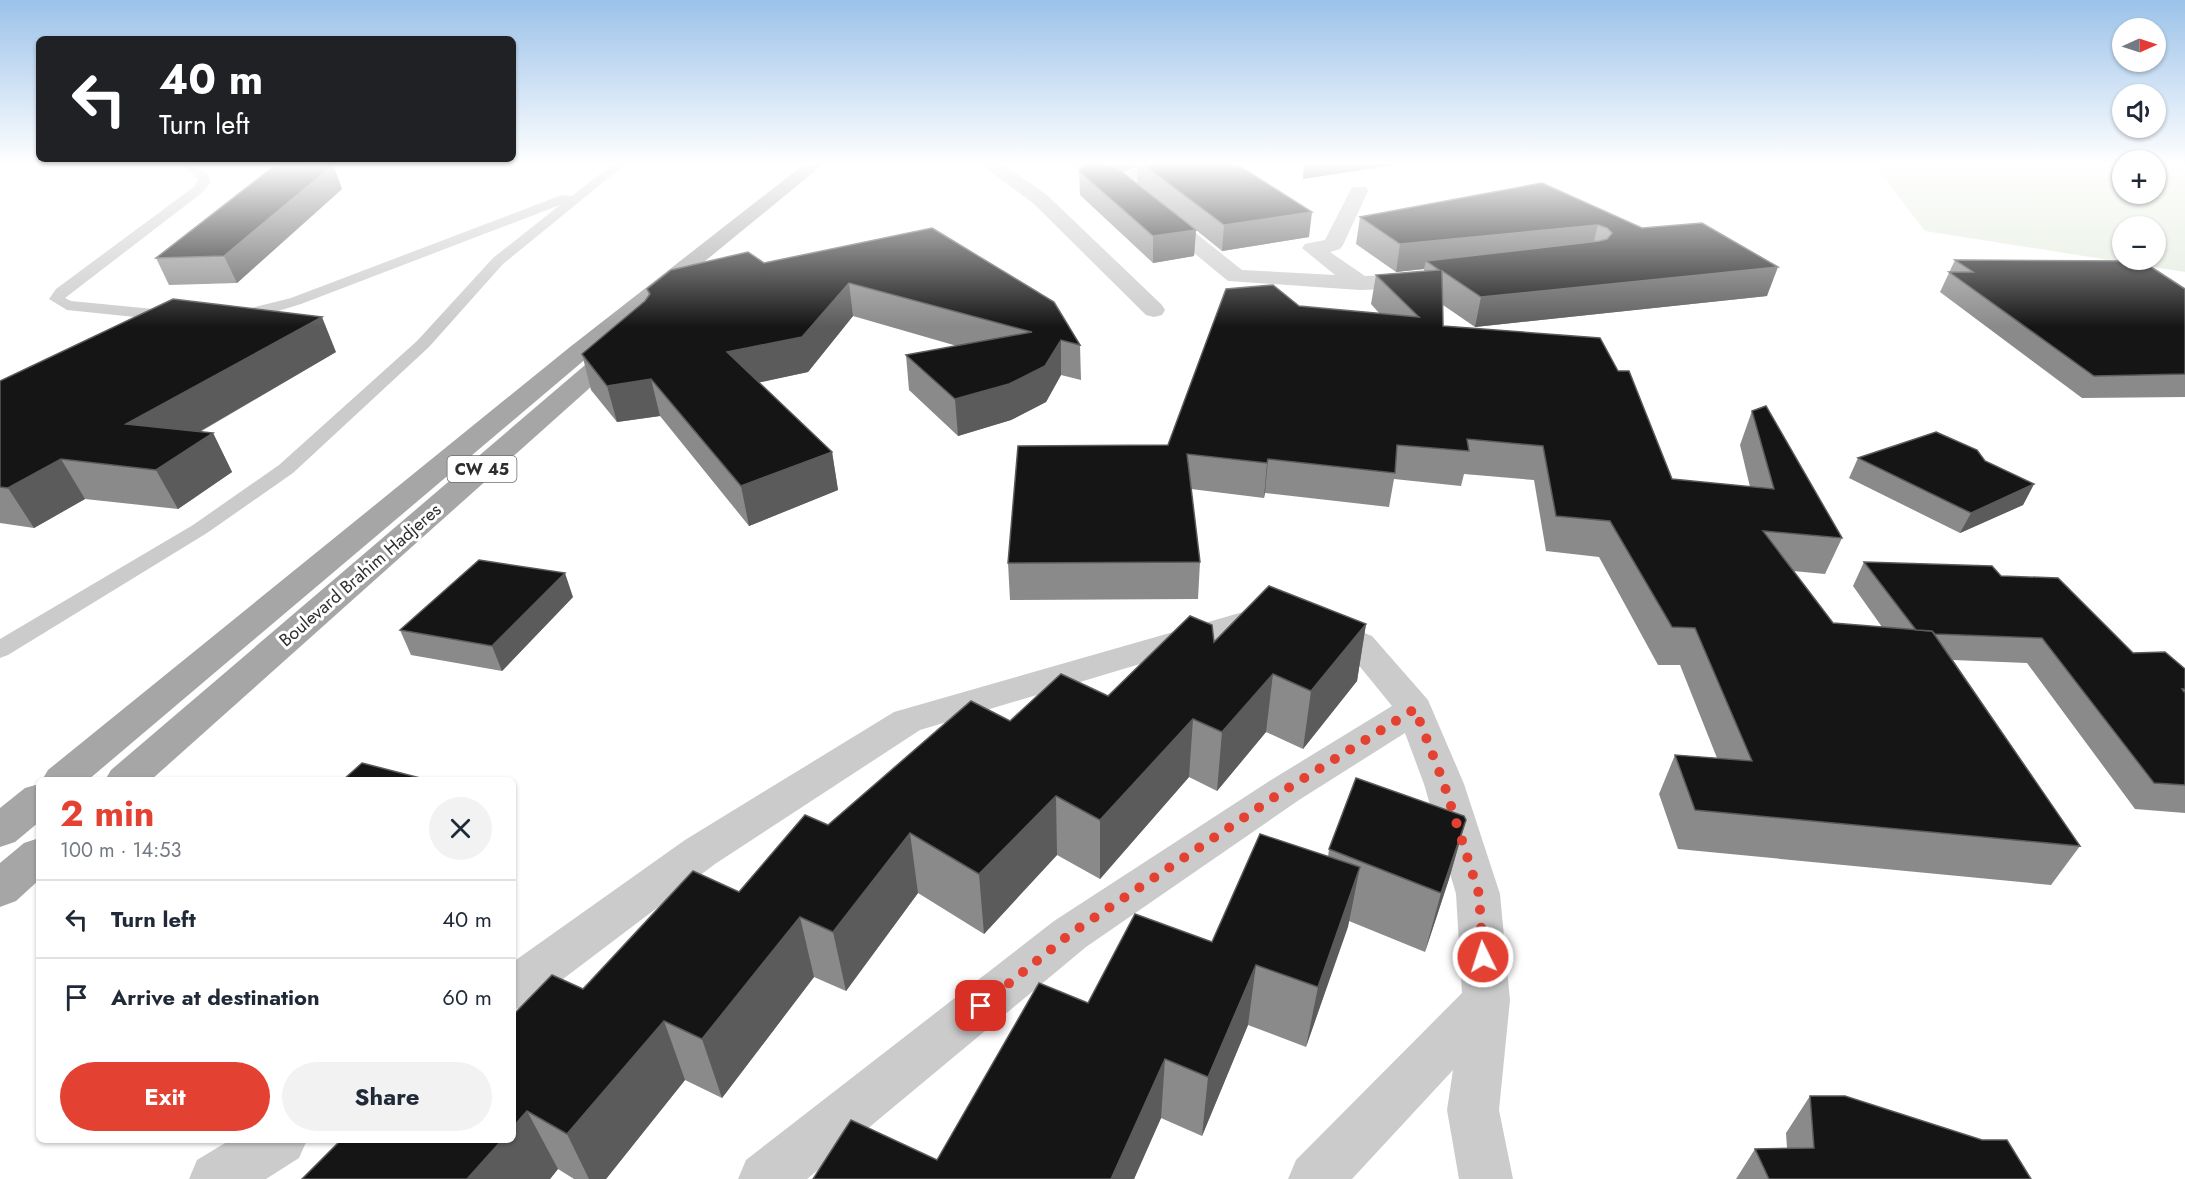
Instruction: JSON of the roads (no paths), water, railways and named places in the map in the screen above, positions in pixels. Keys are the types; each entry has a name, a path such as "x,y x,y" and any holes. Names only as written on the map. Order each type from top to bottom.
{"main road":[{"path":"66,777 579,352 748,217"},
{"name":"Boulevard Brahim Hadjeres","path":"128,777 614,353 777,217"},
{"path":"0,831 36,801"},
{"path":"0,889 36,858"}],"street":[{"path":"1059,217 1154,310"},
{"path":"1163,217 1236,276 1360,283 1435,279"},
{"path":"1347,217 1334,245 1312,248 1360,283"},
{"path":"516,987 700,852 907,721 1216,632 1283,610 1360,644 1415,709 1444,784 1479,894 1486,1000 1473,1110 1486,1179"},
{"path":"765,1179 1070,934 1285,790 1415,709"},
{"path":"1316,1179 1486,1000"},
{"path":"216,1179 275,1143"}],"lane":[{"path":"161,217 61,292 57,299 67,305 188,317"},
{"path":"225,318 256,314 296,301 517,217"},
{"path":"0,650 200,529 286,469 423,344 498,261 554,217"}]}
